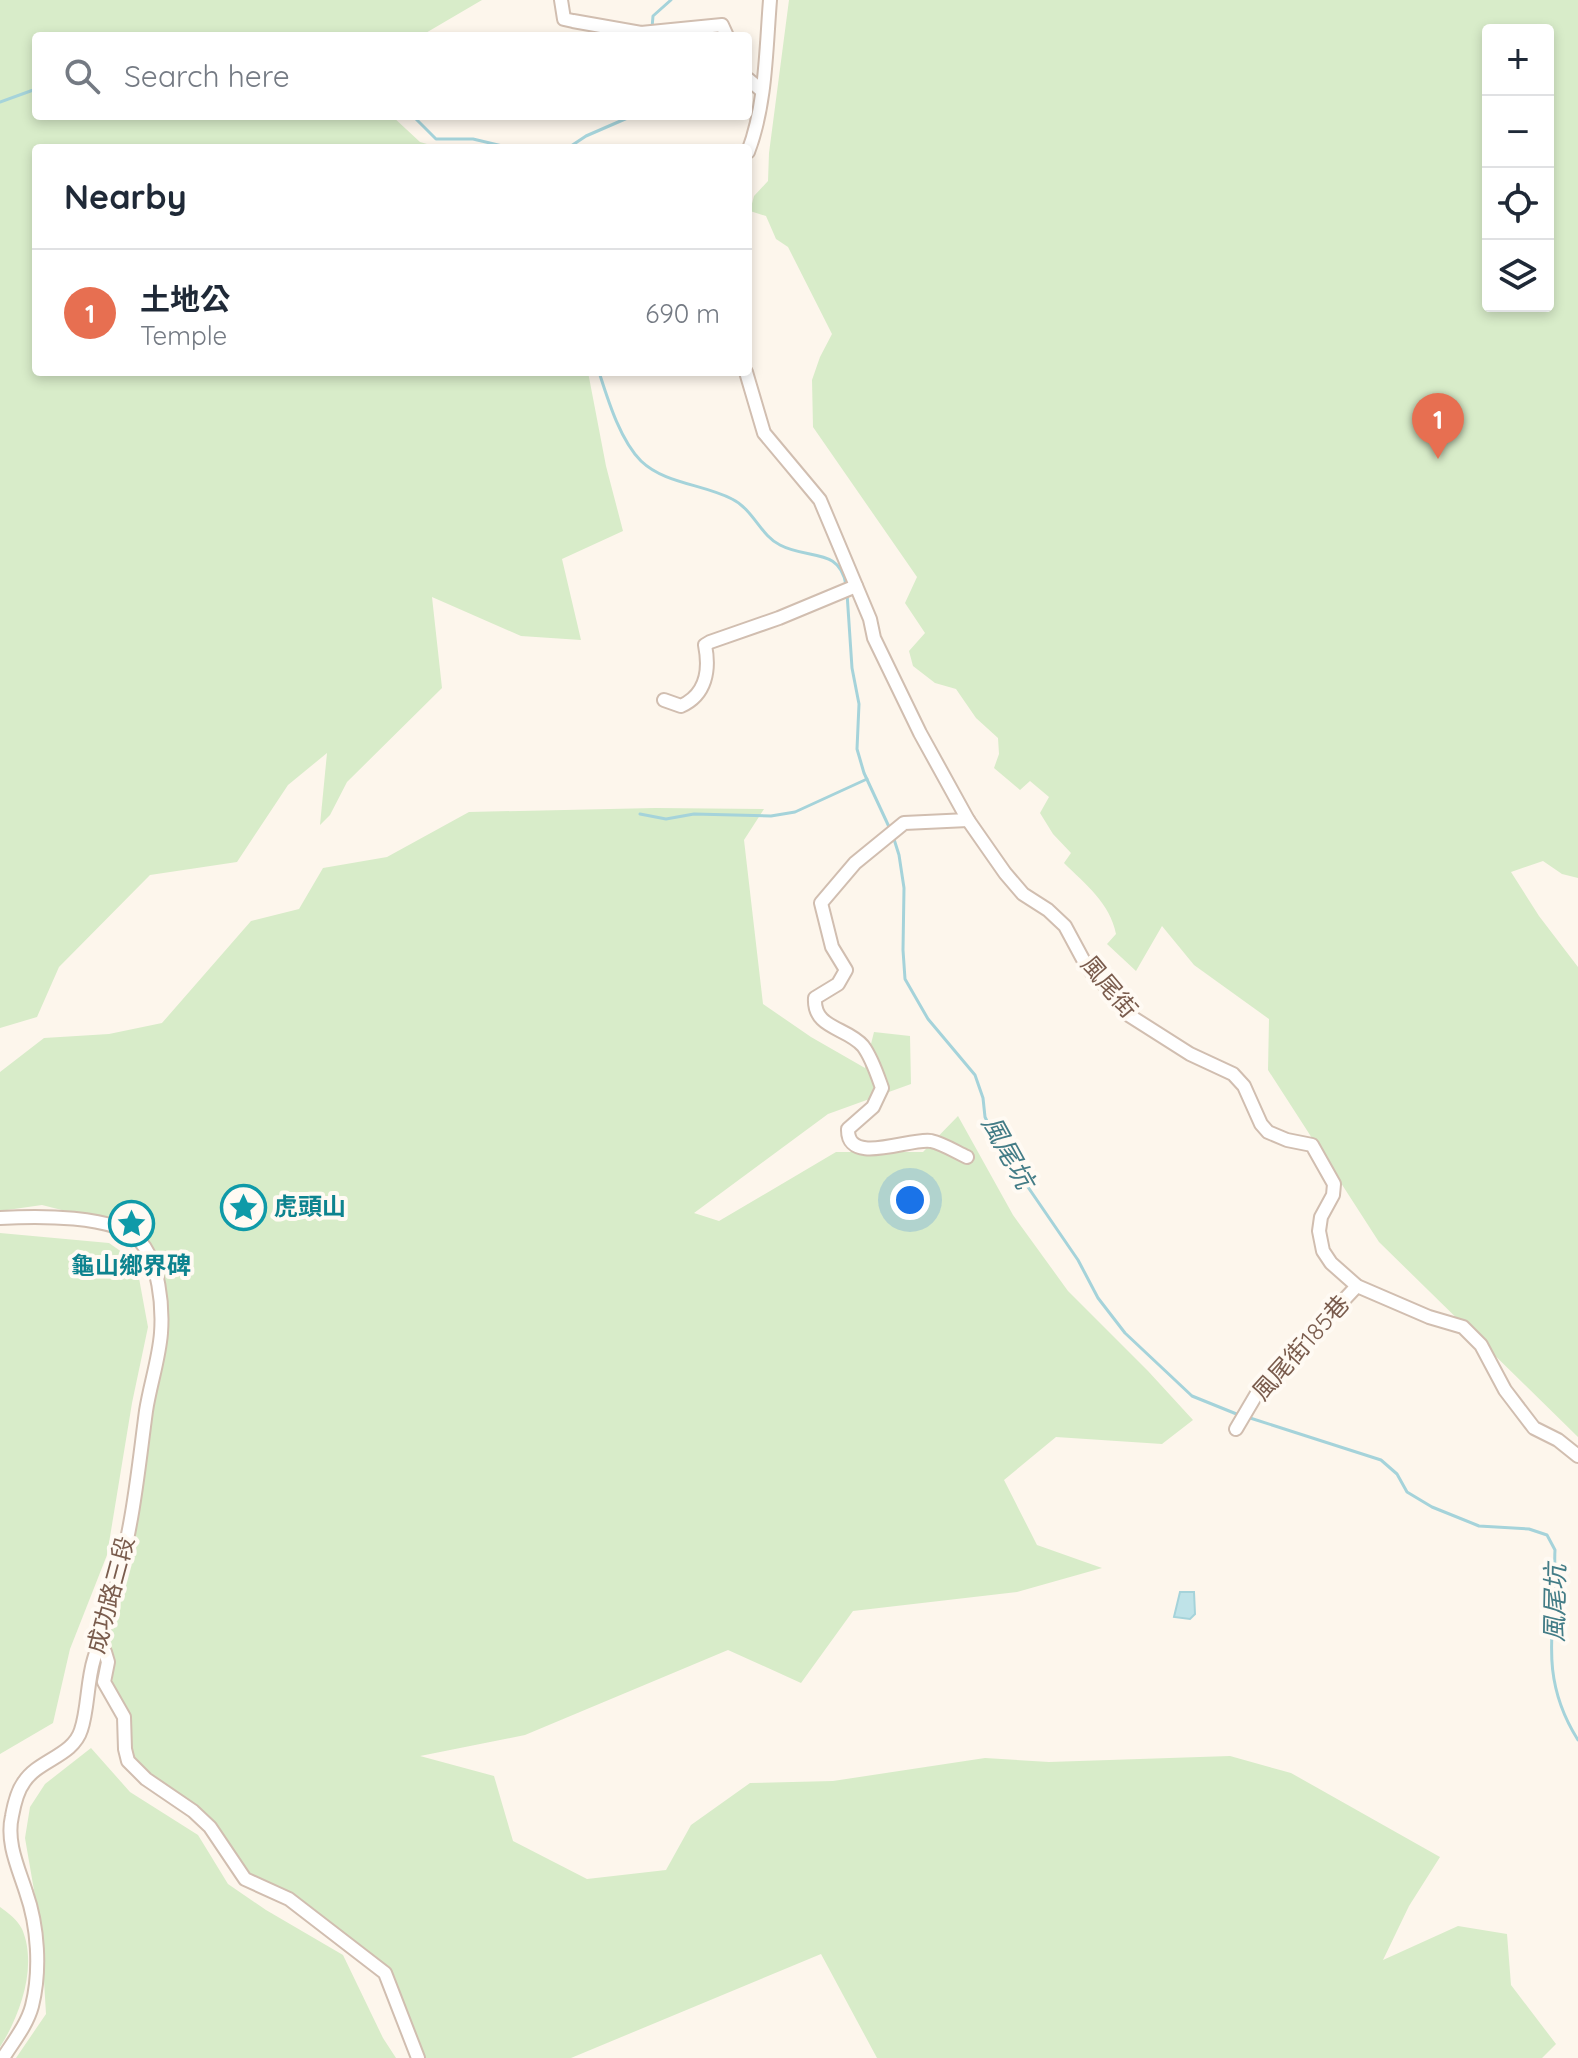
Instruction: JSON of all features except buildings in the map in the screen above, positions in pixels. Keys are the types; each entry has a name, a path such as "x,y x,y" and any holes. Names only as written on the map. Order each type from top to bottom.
{"street":[{"path":"561,0 564,19 652,32 722,25 725,32"},
{"path":"751,144 762,91 770,0"},
{"path":"752,82 762,91"},
{"name":"風尾街","path":"747,376 764,433 820,500 850,589 870,619 874,638 920,733 968,820 1023,894 1048,910 1065,926 1086,965 1098,980 1113,991 1127,1014 1190,1054 1233,1074 1244,1086 1261,1124 1268,1132 1312,1145 1334,1184 1333,1195 1319,1224 1321,1245 1331,1263 1357,1286 1429,1317 1463,1327 1481,1345 1505,1390 1534,1428 1558,1440 1578,1456"},
{"path":"664,700 681,706 700,692 707,677 705,645 710,642 850,589"},
{"path":"967,1157 928,1141 871,1149 861,1148 848,1137 848,1129 873,1107 882,1088 876,1069 862,1045 827,1024 817,1014 815,998 838,984 846,970 832,947 821,903 855,863 904,823 968,820"},
{"name":"成功路三段","path":"0,1218 44,1216 115,1226 127,1231 143,1244 151,1257 161,1333 146,1407 130,1525 86,1695 81,1731 72,1746 24,1780 11,1819 10,1838 34,1929 36,1976 32,2007 3,2058"},
{"name":"風尾街185巷","path":"1236,1429 1259,1390 1357,1286"},
{"path":"99,1647 105,1652 108,1662 104,1682 124,1717 128,1761 146,1779 193,1811 210,1827 245,1879 289,1899 385,1973 418,2058"}],"green space":[{"path":"0,0 482,0 427,32 32,32 32,120 396,120 420,142 427,144 32,144 32,376 589,376 606,466 623,531 562,559 581,640 521,636 432,597 442,688 347,782 330,815 320,825 327,753 288,785 237,862 150,875 59,967 37,1017 0,1028"},
{"path":"789,0 1578,0 1578,878 1562,874 1543,861 1511,872 1539,916 1578,967 1578,1437 1379,1242 1268,1070 1269,1019 1194,965 1162,926 1136,971 1107,944 1116,934 1108,913 1096,895 1064,863 1071,853 1053,834 1040,813 1049,797 1030,781 1020,790 994,768 999,754 998,738 976,718 956,689 935,683 913,666 909,651 925,633 905,603 917,577 813,427 812,380 832,334 788,247 776,239 766,216 752,212 754,196 768,181"},
{"path":"764,809 744,840 763,1004 811,1037 865,1068 874,1032 910,1036 911,1084 828,1114 694,1213 719,1221 836,1152 923,1152 958,1116 1013,1215 1068,1291 1193,1420 1162,1444 1056,1437 1004,1480 1037,1545 1102,1568 1017,1592 853,1611 801,1683 728,1650 525,1735 420,1756 494,1776 513,1841 587,1879 666,1870 691,1825 750,1783 833,1781 985,1758 1049,1762 1230,1756 1291,1773 1440,1857 1409,1906 1383,1960 1458,1926 1507,1934 1511,1985 1556,2044 1542,2058 877,2058 821,1954 571,2058 426,2058 419,2048 390,1969 292,1898 252,1879 213,1826 140,1771 128,1751 112,1689 113,1661 105,1639 134,1523 162,1279 146,1236 133,1228 42,1205 0,1211 0,1072 44,1038 109,1034 162,1023 251,921 299,909 323,868 387,857 469,812"},
{"path":"0,1233 109,1243 136,1262 148,1327 107,1555 70,1649 53,1723 0,1754"},
{"path":"91,1748 130,1792 198,1835 228,1884 343,1955 383,2038 396,2058 16,2058 46,2014 41,1931 25,1838 30,1807 45,1784"},
{"path":"0,1907 22,1929 28,1959 20,2006 0,2047"}],"water":[{"path":"1180,1592 1194,1592 1195,1614 1190,1619 1174,1617"}],"waterway":[{"name":"風尾坑","path":"652,28 653,16 671,0"},
{"path":"0,102 32,90"},
{"path":"417,120 436,139 473,139 494,144"},
{"name":"風尾坑","path":"574,144 623,120"},
{"name":"風尾坑","path":"600,376 621,431 641,461 661,475 739,503 773,541 821,556 837,565 846,585"},
{"name":"風尾坑","path":"847,593 852,668 859,704 857,749 864,773 890,829"},
{"path":"640,814 666,819 694,814 771,816 795,812 867,779"},
{"name":"風尾坑","path":"893,836 904,888 905,979 928,1019 975,1075 983,1098 985,1117 997,1142 1078,1260 1098,1298 1125,1333 1192,1396 1239,1415"},
{"name":"風尾坑","path":"1247,1417 1381,1460 1397,1474 1407,1492 1432,1507 1479,1526 1529,1529 1547,1535 1555,1550 1553,1670 1560,1704 1578,1740"}],"place":[{"name":"土地公","path":"1438,459"},
{"name":"虎頭山","path":"243,1207"},
{"name":"龜山鄉界碑","path":"131,1224"}]}
